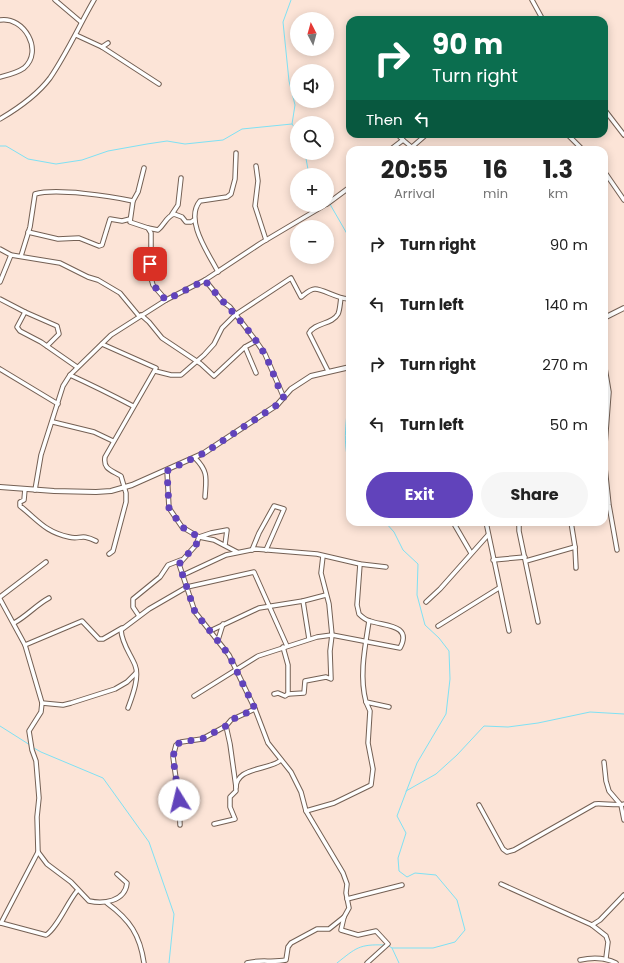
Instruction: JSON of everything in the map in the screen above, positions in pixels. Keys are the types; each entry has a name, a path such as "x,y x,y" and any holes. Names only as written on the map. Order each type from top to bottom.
{"street":[{"path":"55,0 81,22"},
{"path":"0,119 19,106 45,84 76,35 81,22 94,0"},
{"path":"532,0 541,16"},
{"path":"0,20 6,19 19,24 27,33 32,46 30,60 25,67 19,72 0,77"},
{"path":"76,35 102,47 159,84"},
{"path":"102,47 108,43"},
{"path":"608,114 624,135"},
{"path":"417,146 424,138"},
{"path":"571,138 579,146"},
{"path":"395,146 403,140 410,146"},
{"path":"218,272 200,240 194,220 197,206 200,201 227,197 231,194 236,154"},
{"path":"256,166 258,181 255,206 266,240"},
{"path":"144,168 138,192 133,201 130,222 148,228 158,230 164,225 167,218 178,205 181,178"},
{"path":"608,178 624,200"},
{"path":"334,198 346,190"},
{"path":"21,256 28,232 33,197 35,194 41,192 67,192 116,197 133,201"},
{"path":"35,490 41,455 53,422 63,386 77,367 111,334 166,300 205,280 266,240 313,212"},
{"path":"171,215 174,214 182,217 186,222 191,222 194,220"},
{"path":"28,232 58,239 79,238 99,246 102,245 104,241 110,219 122,221 130,219"},
{"path":"148,228 151,233 151,278 153,285 166,300"},
{"path":"0,249 11,255 29,259 60,262 88,277 98,280 120,293 140,316 149,322 162,338 198,362 214,376 245,346 256,341"},
{"path":"0,282 11,255"},
{"path":"155,371 171,375 180,375 189,367 198,362 214,344 225,325 235,315 291,278 301,297 309,290 316,289 346,299"},
{"path":"205,280 222,301 230,307 265,354 284,398"},
{"path":"0,298 25,312 57,326 59,334 47,346"},
{"path":"328,371 309,333 313,328 334,318 338,314 341,298"},
{"path":"608,316 623,308 624,314"},
{"path":"25,312 17,329 47,346 77,367"},
{"path":"102,344 156,368 155,371"},
{"path":"245,346 256,373"},
{"path":"0,487 96,492 124,487 167,471 195,458 265,413 301,382 328,371 346,368"},
{"path":"0,369 58,404"},
{"path":"109,554 113,551 126,502 121,476 106,468 104,464 105,457 133,406 155,371"},
{"path":"70,375 103,392 111,393 133,406"},
{"path":"608,382 610,392 608,414"},
{"path":"53,422 94,432 113,442"},
{"path":"195,458 202,465 207,474 205,497"},
{"path":"167,471 169,508 182,527 199,537 214,540 237,552"},
{"path":"25,489 24,500 20,502 20,506 43,527 70,538 85,536 96,541"},
{"path":"608,504 617,550"},
{"path":"252,550 259,532 274,506 284,509 266,550"},
{"path":"455,526 471,553"},
{"path":"487,526 509,631"},
{"path":"520,526 519,531 538,622"},
{"path":"572,526 576,547 576,568"},
{"path":"139,616 133,607 133,599 160,577 168,566 181,560 196,545 199,537 211,532 227,530 225,545"},
{"path":"426,602 440,589 488,535"},
{"path":"494,560 525,559 576,547"},
{"path":"230,554 231,548"},
{"path":"183,576 230,554 252,550 323,556 360,564 386,567"},
{"path":"274,694 278,693 285,696 288,694 304,693 305,681 326,677 331,679 330,651 332,635 321,573 323,556"},
{"path":"181,560 179,564 195,612 218,640 237,670 255,709 265,736 289,769 297,783 306,811 343,873 347,884 347,899 349,908 344,917 341,930 358,935 376,931 388,941 389,945 368,962 363,963"},
{"path":"46,562 0,598 25,645 42,703 41,712 29,730 32,750 36,761 39,798 37,817 38,852 1,923 46,935 52,931 70,898 77,891"},
{"path":"194,696 258,656 309,639 332,635 366,640 400,648 404,637 402,633 388,624 369,621 362,616 358,610 360,564"},
{"path":"25,645 82,621 99,639 103,639 187,587 254,572 285,646 288,665 288,694"},
{"path":"438,626 499,588"},
{"path":"210,631 259,608 303,602 326,596"},
{"path":"14,622 23,618 38,604 49,598"},
{"path":"303,602 309,639"},
{"path":"306,811 334,803 371,785 373,769 368,743 370,711 366,702 363,672 369,621"},
{"path":"218,640 223,624"},
{"path":"123,628 121,634 124,644 135,665 136,673 133,694 128,708"},
{"path":"42,703 63,705 115,689 127,682 136,673"},
{"path":"366,702 389,707"},
{"path":"180,825 179,800 173,757 176,745 181,742 202,739 226,726 231,720 255,709"},
{"path":"226,726 236,788"},
{"path":"214,824 235,819 230,807 230,797 236,791 240,777 247,772 273,765 281,760"},
{"path":"604,762 606,782 609,791 622,804 624,820"},
{"path":"479,804 503,849 507,852 514,850 595,804 622,804"},
{"path":"38,852 47,864 71,882 77,891 89,901 107,903 115,900 126,886 124,879 117,874"},
{"path":"501,884 592,925 606,936 608,946 605,954 606,958"},
{"path":"347,899 402,886"},
{"path":"592,925 600,920 624,894"},
{"path":"107,903 127,920 135,932 142,946 144,963"},
{"path":"246,963 286,960 288,947 291,943 317,929 329,929 344,917"},
{"path":"580,960 591,957 606,958 616,963"}],"waterway":[{"path":"291,0 283,22 289,81 295,105 293,116"},
{"path":"0,146 6,146 28,159 56,164 82,160 108,151 147,144 167,141 185,144 223,140 242,129 290,124"},
{"path":"306,160 308,168"},
{"path":"334,211 346,232"},
{"path":"346,422 346,449"},
{"path":"389,526 394,532 403,550 418,564 417,595 425,625 439,638 449,651 450,679 446,714 417,763 397,816 406,833 398,858 399,871 407,877 415,873 436,875 457,900 465,930 455,942 433,948 392,948 389,946"},
{"path":"406,791 436,774 457,755 484,726 508,727 538,723 590,712 624,714"},
{"path":"0,726 30,745"},
{"path":"32,747 103,778 149,842 174,914 169,963"},
{"path":"337,963 354,950 363,946 384,945"},
{"path":"392,948 399,963"}],"route":[{"path":"150,264 153,285 166,300 199,285 205,280 214,289 222,301 230,307 265,354 277,386 284,398 277,405 204,453 167,471 169,477 169,508 182,527 199,537 196,545 179,564 192,604 195,612 229,655 255,709 231,720 226,726 202,739 181,742 176,745 173,764 179,800"}]}
